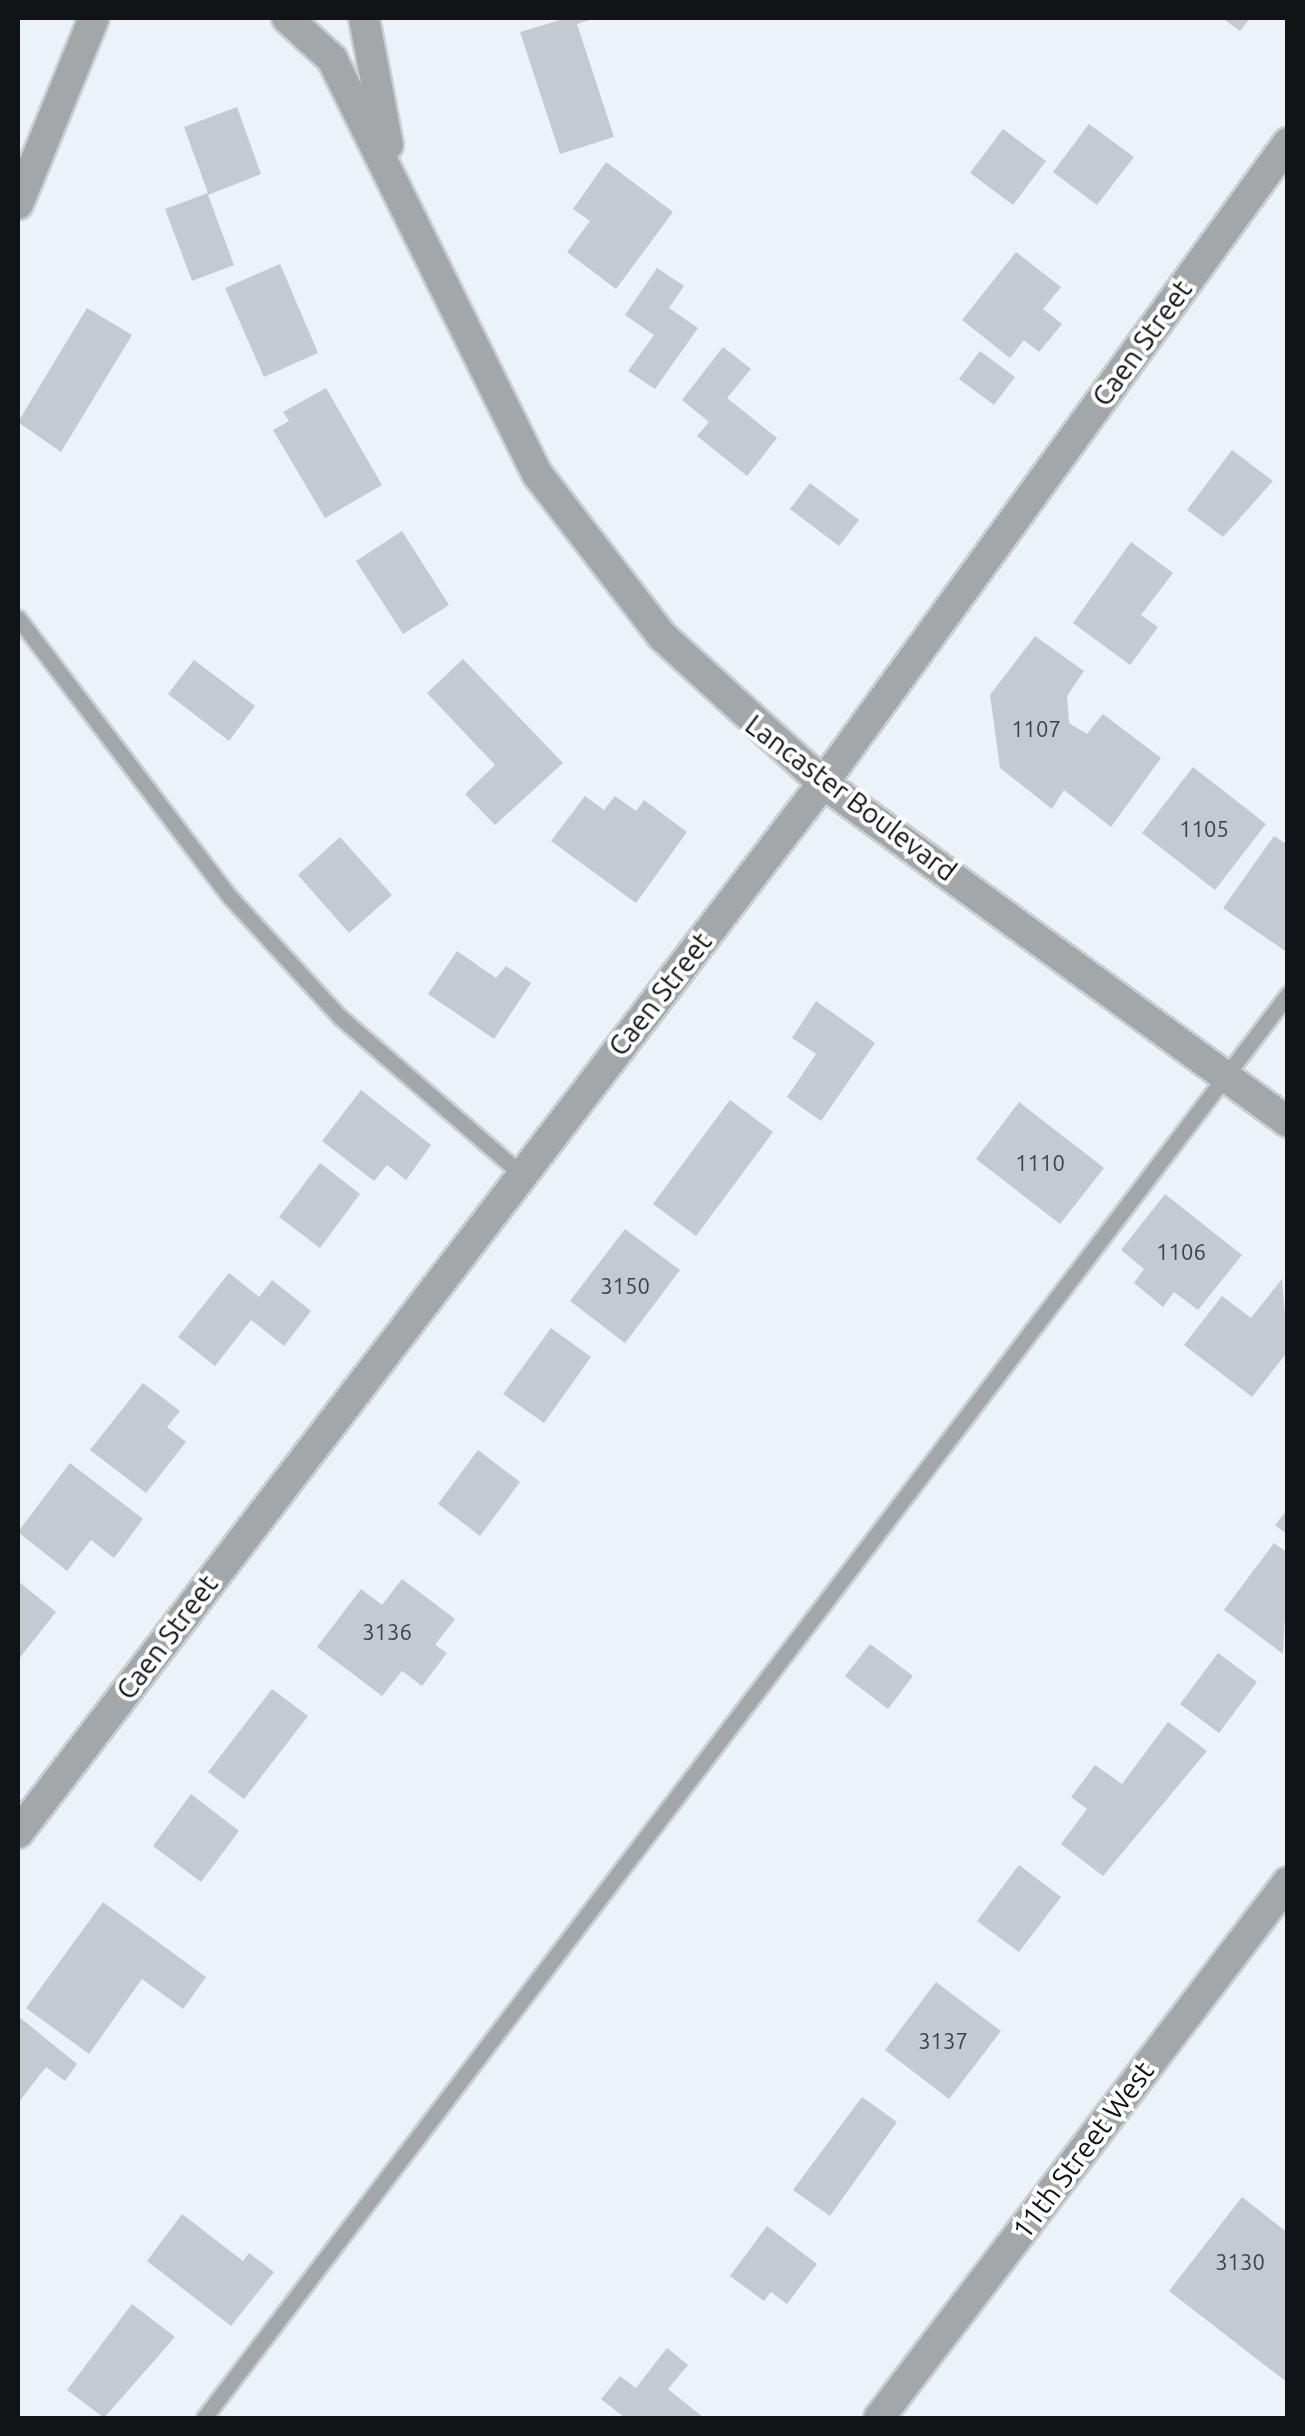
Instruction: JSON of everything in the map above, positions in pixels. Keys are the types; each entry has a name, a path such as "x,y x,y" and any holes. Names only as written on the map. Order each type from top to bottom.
{"street":[{"path":"18,204 94,18"},
{"name":"Lancaster Boulevard","path":"288,18 332,59 395,177 538,474 662,636 823,782 1288,1122"},
{"name":"Lancaster Boulevard","path":"364,18 395,177"},
{"name":"Caen Street","path":"18,1834 823,782 1288,143"},
{"name":"11th Street West","path":"879,2418 1288,1882"}],"lane":[{"path":"18,618 230,897 340,1017 521,1174"},
{"path":"204,2418 1288,994"}],"building":[{"path":"567,18 596,18 577,24 614,137 560,154 520,32"},
{"path":"1222,18 1250,18 1240,31"},
{"path":"237,107 261,174 208,195 234,265 192,281 165,209 208,193 184,127"},
{"path":"1089,124 1134,157 1097,205 1053,172"},
{"path":"1003,129 1046,161 1013,205 970,173"},
{"path":"606,162 673,212 616,289 567,252 590,221 573,209"},
{"path":"1016,252 1061,287 1043,309 1062,324 1039,352 1024,340 1010,358 962,320"},
{"path":"280,264 318,353 264,377 225,288"},
{"path":"657,268 684,286 669,308 698,328 655,389 628,371 654,335 625,315"},
{"path":"87,308 132,335 61,452 18,422"},
{"path":"723,347 751,369 727,398 777,438 747,476 697,436 709,422 682,400"},
{"path":"980,351 1015,377 994,405 959,379"},
{"path":"326,388 382,485 325,518 273,430 289,421 283,412"},
{"path":"1232,450 1273,481 1223,537 1187,510"},
{"path":"810,483 859,520 839,546 790,509"},
{"path":"402,531 449,605 403,634 356,561"},
{"path":"1131,542 1173,573 1141,615 1158,627 1130,665 1073,623"},
{"path":"1035,636 1084,671 1067,696 1069,723 1087,734 1103,714 1161,758 1111,827 1064,790 1052,809 1000,768 990,695"},
{"path":"463,659 563,763 495,825 465,794 495,765 427,693"},
{"path":"194,660 255,706 229,741 168,694"},
{"path":"1193,767 1266,824 1215,890 1142,833"},
{"path":"585,796 604,810 615,796 636,811 644,800 687,832 636,903 551,841"},
{"path":"1274,836 1288,845 1288,953 1223,908"},
{"path":"340,837 392,895 349,933 298,875"},
{"path":"457,951 496,978 506,966 531,983 494,1039 428,994"},
{"path":"816,1001 875,1043 821,1121 787,1097 816,1054 792,1038"},
{"path":"361,1090 431,1145 406,1180 387,1165 374,1181 322,1141"},
{"path":"730,1100 773,1132 696,1236 653,1204"},
{"path":"1019,1102 1104,1168 1060,1224 976,1159"},
{"path":"320,1163 360,1194 320,1248 279,1217"},
{"path":"1165,1194 1242,1255 1198,1310 1174,1292 1163,1307 1134,1283 1144,1269 1121,1250"},
{"path":"625,1229 680,1270 625,1343 570,1301"},
{"path":"229,1273 259,1297 272,1280 311,1311 284,1346 251,1320 215,1366 178,1337"},
{"path":"1282,1279 1288,1351 1252,1397 1184,1345 1222,1296 1251,1318"},
{"path":"551,1328 591,1357 544,1423 503,1394"},
{"path":"143,1383 180,1411 167,1427 186,1442 146,1493 90,1450"},
{"path":"478,1450 520,1482 480,1536 438,1504"},
{"path":"70,1463 143,1519 114,1558 91,1540 67,1571 18,1532"},
{"path":"1288,1509 1288,1535 1275,1525"},
{"path":"1274,1543 1288,1553 1283,1654 1224,1610"},
{"path":"402,1579 455,1619 435,1645 447,1653 422,1686 402,1671 382,1696 317,1647 361,1589 382,1605"},
{"path":"18,1581 56,1612 18,1660"},
{"path":"870,1644 913,1676 888,1709 845,1676"},
{"path":"1218,1653 1257,1682 1219,1733 1180,1704"},
{"path":"272,1689 308,1716 244,1799 208,1772"},
{"path":"1168,1722 1207,1751 1103,1876 1061,1844 1087,1809 1071,1797 1095,1765 1122,1784"},
{"path":"191,1794 239,1831 201,1882 153,1846"},
{"path":"1019,1865 1061,1897 1019,1952 977,1921"},
{"path":"103,1902 206,1977 183,2009 142,1979 89,2054 26,2008"},
{"path":"936,1982 1001,2031 949,2099 885,2050"},
{"path":"18,2016 77,2064 65,2081 46,2067 18,2103"},
{"path":"862,2097 897,2122 830,2216 793,2190"},
{"path":"1242,2197 1288,2233 1288,2383 1169,2291"},
{"path":"182,2214 243,2261 249,2253 274,2272 231,2326 147,2261"},
{"path":"767,2226 817,2264 787,2304 771,2292 764,2301 730,2276"},
{"path":"132,2304 175,2337 104,2418 67,2390"},
{"path":"667,2348 688,2365 668,2389 704,2418 625,2418 601,2399 620,2376 636,2388"}]}
